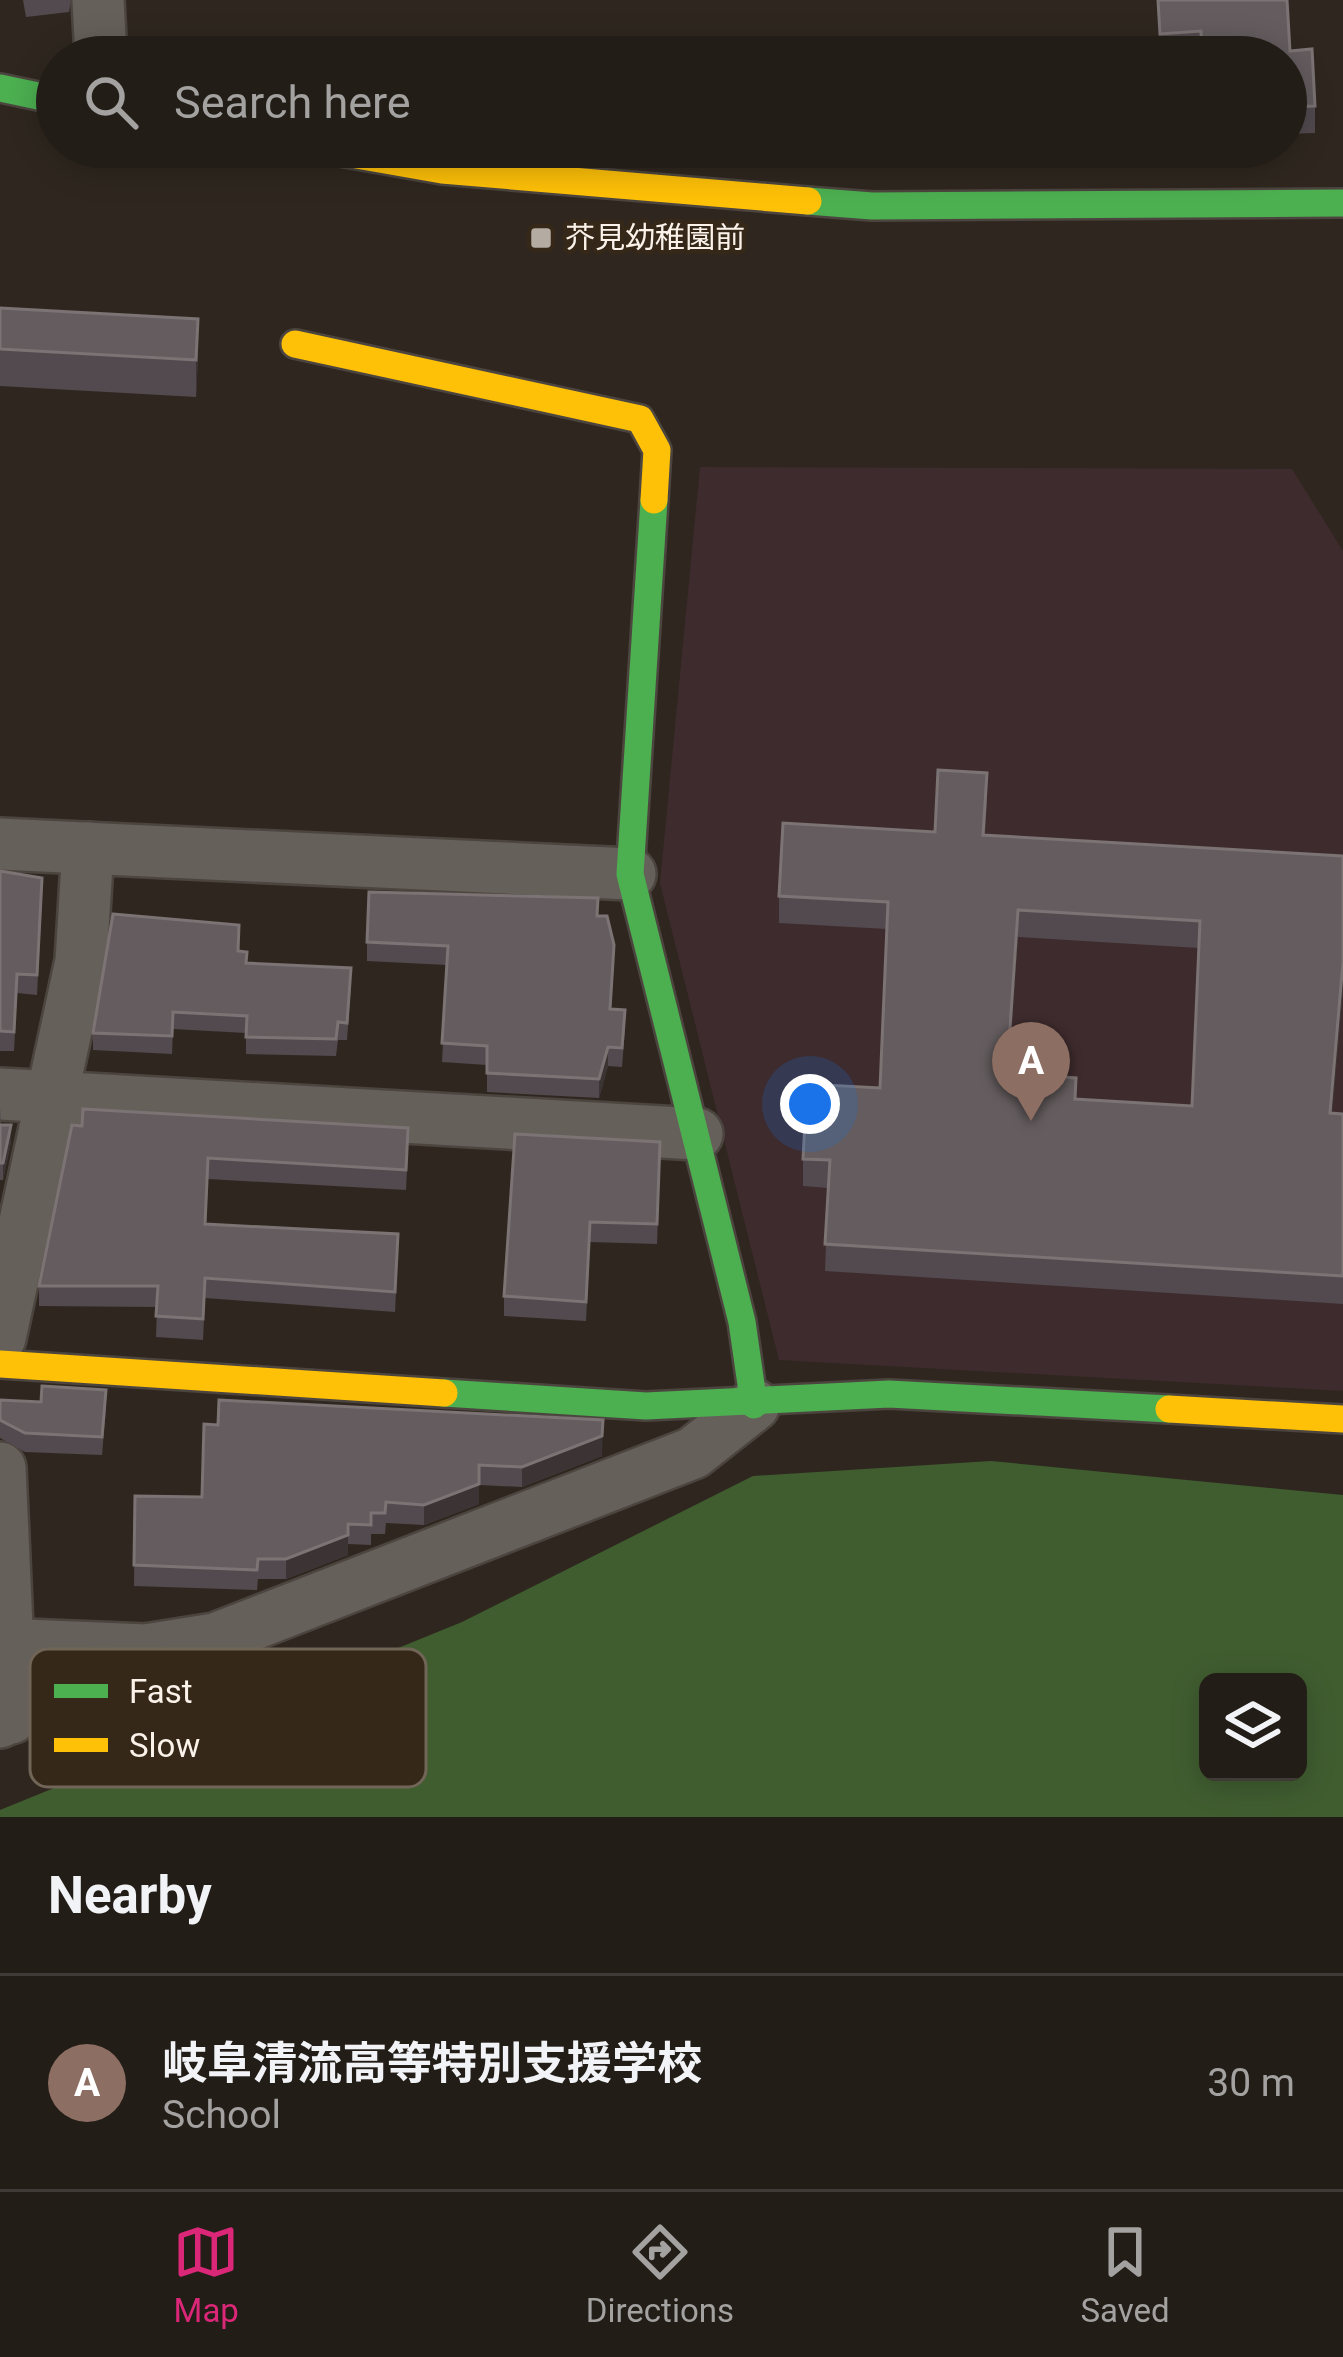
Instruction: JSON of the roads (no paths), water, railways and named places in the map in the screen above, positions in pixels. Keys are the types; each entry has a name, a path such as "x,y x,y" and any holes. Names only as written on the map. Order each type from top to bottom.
{"street":[{"path":"98,0 100,36"},
{"path":"0,88 36,96"},
{"path":"431,168 872,206 1343,203"},
{"path":"295,344 640,419 658,450 630,874 742,1322 754,1405"},
{"path":"0,844 630,874"},
{"path":"0,1338 25,1096 81,961 88,848"},
{"path":"25,1096 697,1134"},
{"path":"0,1364 646,1406 754,1405 889,1394 1343,1419"},
{"path":"153,1649 215,1640 693,1453 754,1405"},
{"path":"0,1468 6,1720"},
{"path":"4,1644 122,1649"}],"place":[{"name":"芥見幼稚園前","path":"541,238"},
{"name":"岐阜清流高等特別支援学校","path":"1031,1121"}]}
